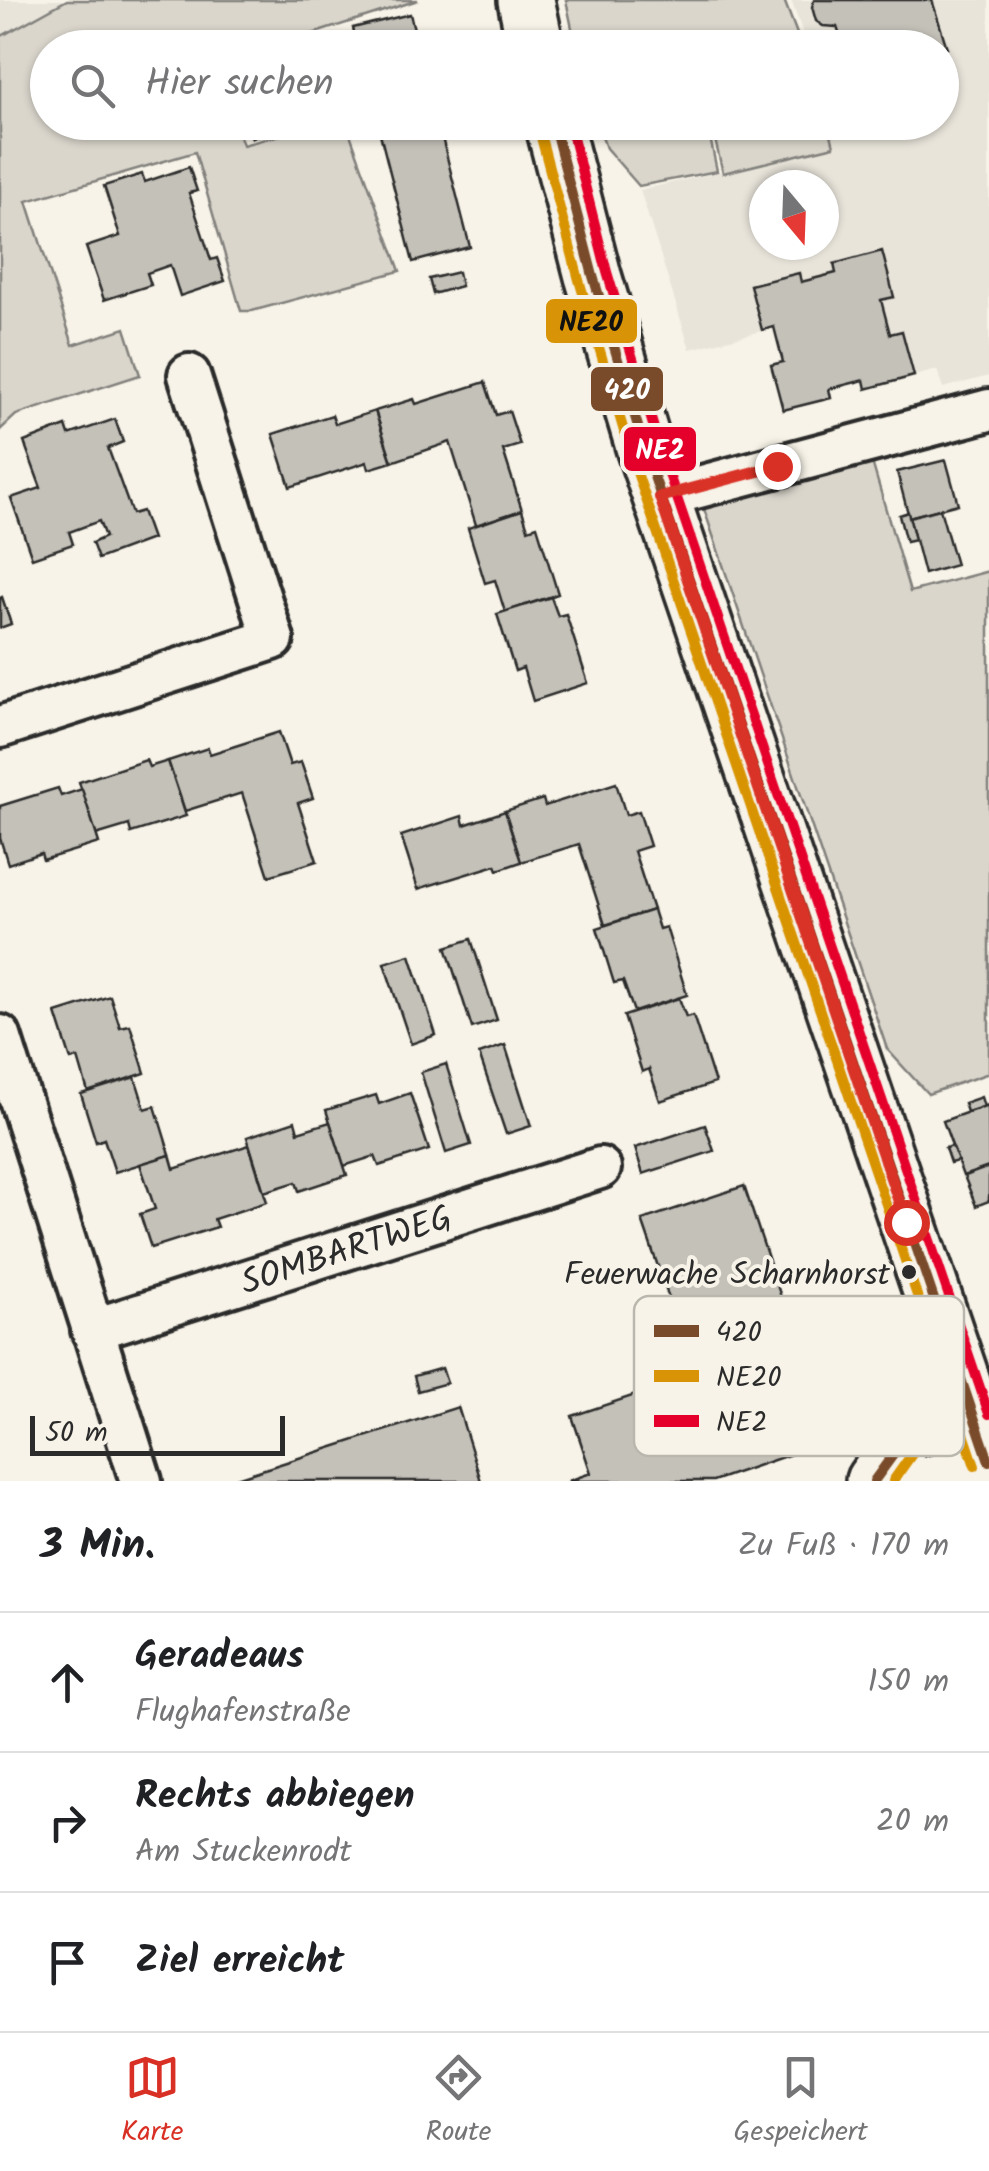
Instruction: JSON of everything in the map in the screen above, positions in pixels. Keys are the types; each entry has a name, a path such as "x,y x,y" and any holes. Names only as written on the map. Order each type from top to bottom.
{"main road":[{"path":"526,0 532,30"},
{"path":"559,140 593,276 660,497 931,1296"},
{"path":"964,1393 989,1464"},
{"path":"874,1481 892,1456"}],"street":[{"path":"0,727 272,639 189,376"},
{"path":"660,497 989,410"},
{"path":"0,1036 8,1089 141,1481"},
{"name":"SOMBARTWEG","path":"92,1330 600,1168"},
{"path":"930,1481 989,1464"}],"shaded area":[{"path":"0,0 67,0 0,37"},
{"path":"67,0 418,0 325,30 30,30 30,140 241,140 243,145 262,140 352,140 400,271 241,311 195,152 27,201 73,345 125,328 140,375 16,415 0,430 0,37"},
{"path":"566,0 784,0 795,30 572,30"},
{"path":"791,0 989,0 989,376 943,388 937,370 866,389 863,380 829,389 831,398 783,410 771,365 783,362 774,328 690,349 640,190 833,146 832,140 959,140 959,30 802,30"},
{"path":"603,140 711,140 717,171 639,186"},
{"path":"715,140 832,140 834,146 723,173"},
{"path":"870,455 910,592 989,571 989,1073 928,1094 887,1049 702,503"}],"building":[{"path":"814,0 932,0 941,30 838,30 816,21"},
{"path":"410,14 414,30 354,30"},
{"path":"382,140 443,140 470,247 413,262"},
{"path":"189,167 197,191 189,193 211,260 217,258 225,281 180,296 170,265 147,273 151,285 104,300 86,247 120,236 104,186 142,174 145,182"},
{"path":"882,251 894,297 881,300 890,334 902,331 914,376 866,389 864,380 829,389 831,398 783,410 771,365 783,362 774,327 762,330 750,285 799,273 801,282 836,273 834,264"},
{"path":"458,272 461,286 433,294 429,279"},
{"path":"485,382 496,415 509,411 520,445 503,450 522,510 476,525 450,442 392,462 375,411 414,399 416,404"},
{"path":"375,411 392,462 369,469 367,462 290,487 273,434 332,415 335,424"},
{"path":"115,419 123,442 108,448 132,514 142,511 152,539 98,559 92,543 105,537 99,521 69,532 73,544 32,558 11,498 41,488 24,442 66,426 69,435"},
{"path":"946,460 958,504 909,517 897,472"},
{"path":"940,509 956,565 924,574 909,517"},
{"path":"522,510 528,529 537,526 558,594 505,612 495,580 485,583 468,528"},
{"path":"908,512 915,540 906,542 899,515"},
{"path":"551,597 558,616 566,614 588,683 533,701 523,668 515,671 497,614"},
{"path":"0,598 11,624 0,628"},
{"path":"279,732 290,765 301,762 313,798 298,803 317,861 269,876 242,793 185,811 168,761 208,748 210,754"},
{"path":"146,760 149,767 168,761 186,816 131,833 129,825 96,835 79,782"},
{"path":"616,783 626,815 639,811 650,846 634,851 653,910 605,925 579,844 521,862 505,811 543,799 545,806"},
{"path":"58,788 61,796 82,789 99,843 43,860 41,853 8,864 0,838 0,806"},
{"path":"505,811 521,862 498,870 496,865 418,889 401,836 462,816 464,825"},
{"path":"653,910 659,929 666,927 687,995 634,1012 623,981 614,983 597,928"},
{"path":"471,939 497,1020 472,1028 446,947"},
{"path":"410,955 436,1035 411,1044 384,963"},
{"path":"110,996 120,1027 130,1025 145,1073 88,1092 78,1058 71,1060 56,1013"},
{"path":"679,998 686,1017 693,1015 715,1083 660,1101 649,1069 642,1072 624,1016"},
{"path":"505,1045 531,1126 506,1134 479,1054"},
{"path":"446,1064 471,1145 446,1153 421,1072"},
{"path":"135,1077 145,1109 155,1106 170,1155 115,1172 104,1139 96,1142 81,1094"},
{"path":"410,1093 429,1150 379,1166 375,1156 344,1166 326,1110 376,1095 379,1104"},
{"path":"981,1097 984,1107 967,1112 964,1103"},
{"path":"988,1105 989,1167 963,1176 943,1121"},
{"path":"295,1121 298,1132 330,1122 347,1175 299,1191 296,1182 264,1192 247,1137"},
{"path":"705,1125 714,1151 643,1174 635,1148"},
{"path":"249,1145 267,1202 214,1219 217,1227 151,1248 140,1214 155,1209 140,1164 170,1155 174,1169"},
{"path":"952,1146 958,1161 950,1163 945,1148"},
{"path":"989,1167 989,1201 976,1206 964,1176"},
{"path":"744,1186 781,1296 668,1296 642,1220"},
{"path":"442,1368 447,1383 418,1391 414,1376"},
{"path":"634,1395 634,1456 786,1456 713,1481 568,1481 591,1473 572,1416"},
{"path":"458,1407 481,1481 227,1481"}],"transit line":[{"name":"NE20","path":"542,140 631,455 917,1296"},
{"name":"420","path":"558,140 645,450 933,1296"},
{"name":"NE2","path":"574,140 607,272 659,445 949,1296"},
{"name":"NE2","path":"964,1341 989,1414"},
{"name":"420","path":"964,1388 989,1461"},
{"name":"NE20","path":"964,1434 975,1466"},
{"name":"420","path":"874,1481 892,1456"},
{"name":"NE20","path":"893,1481 911,1456"}],"place":[{"name":"Feuerwache Scharnhorst","path":"909,1272"}],"route":[{"path":"777,466 660,497 906,1222"}]}
